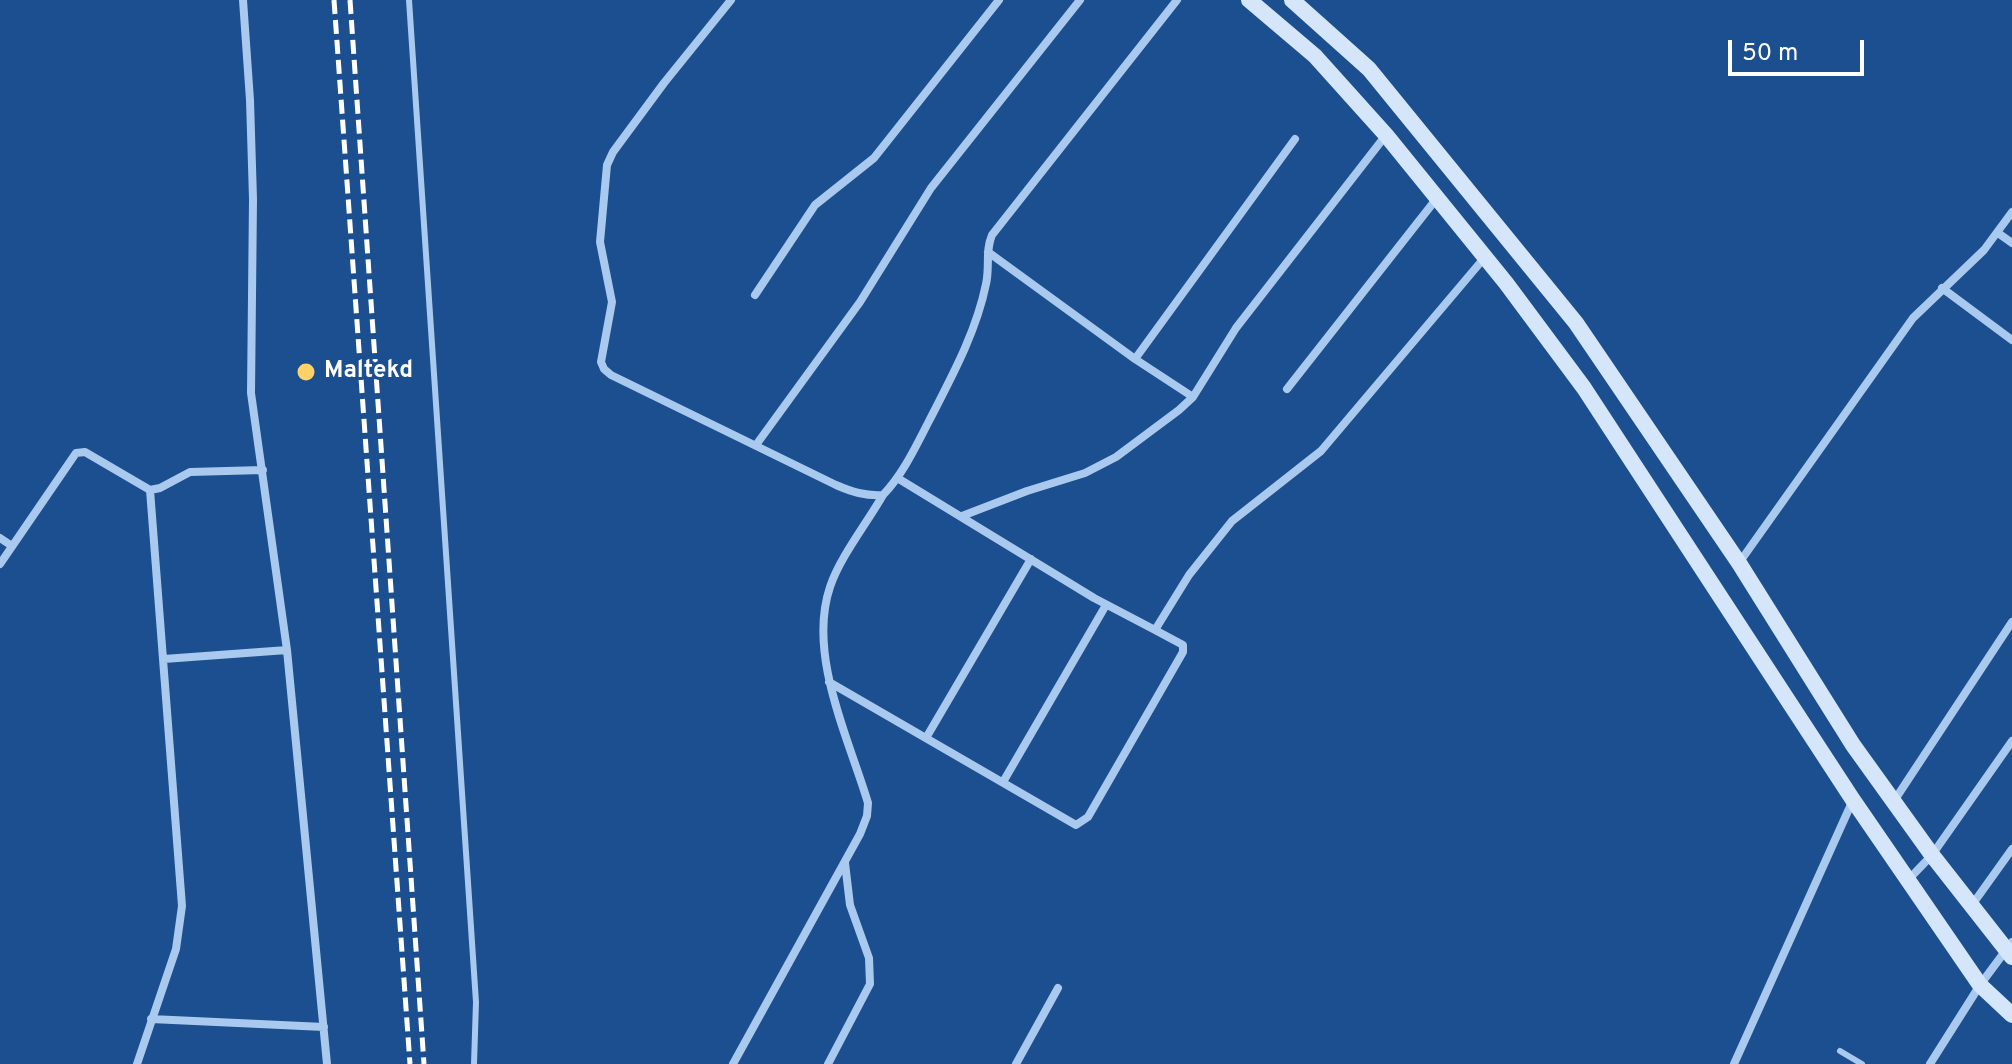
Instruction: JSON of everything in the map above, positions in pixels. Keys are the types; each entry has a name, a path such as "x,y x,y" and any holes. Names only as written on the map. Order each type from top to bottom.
{"main road":[{"path":"1249,0 1315,56 1386,135 1485,257 1584,388 1853,800 1980,985 2012,1015"},
{"path":"1292,0 1369,69 1576,323 1739,563 1853,745 1971,906 2010,950"}],"street":[{"path":"243,0 253,199 251,393 255,440 263,470 287,650 327,1064"},
{"path":"731,0 664,83 613,152 607,165 600,242 612,302 601,362 611,375 858,494 883,495"},
{"path":"755,295 815,205 874,158 999,0"},
{"path":"756,445 860,302 931,188 1080,0"},
{"path":"733,1064 845,862 867,816 868,803 828,681 825,630 830,585 883,495 899,479 956,368 974,326 987,282 992,235 1177,0"},
{"path":"962,516 1085,473 1146,437 1193,397 1236,328 1386,135"},
{"path":"1135,359 1295,139"},
{"path":"1287,389 1437,198"},
{"path":"1739,563 1913,318 1973,261 2012,212"},
{"path":"1998,233 2012,243"},
{"path":"988,252 1135,359 1193,397"},
{"path":"1155,630 1189,575 1232,521 1321,451 1485,257"},
{"path":"1942,288 2012,340"},
{"path":"0,564 76,453 85,452 150,490 190,472 263,470"},
{"path":"828,681 1071,824 1082,823 1088,817 1183,652 1183,645 1106,605 899,479"},
{"path":"137,1064 176,949 182,906 150,490"},
{"path":"0,538 12,546"},
{"path":"926,738 1031,559"},
{"path":"1003,782 1106,605"},
{"path":"1894,802 2012,622"},
{"path":"164,659 287,650"},
{"path":"1909,879 1932,855 2012,741"},
{"path":"1734,1064 1853,800"},
{"path":"1971,906 2012,849"},
{"path":"828,1064 870,984 869,958 850,905 845,862"},
{"path":"1930,1064 1980,985 2010,950"},
{"path":"1016,1064 1058,988"},
{"path":"151,1019 324,1027"}],"lane":[{"path":"409,0 476,1002 474,1064"},
{"path":"1840,1051 1862,1064"}],"railway":[{"path":"334,0 410,1064"},
{"path":"350,0 424,1064"}],"place":[{"name":"Maltekd","path":"306,372"}]}
